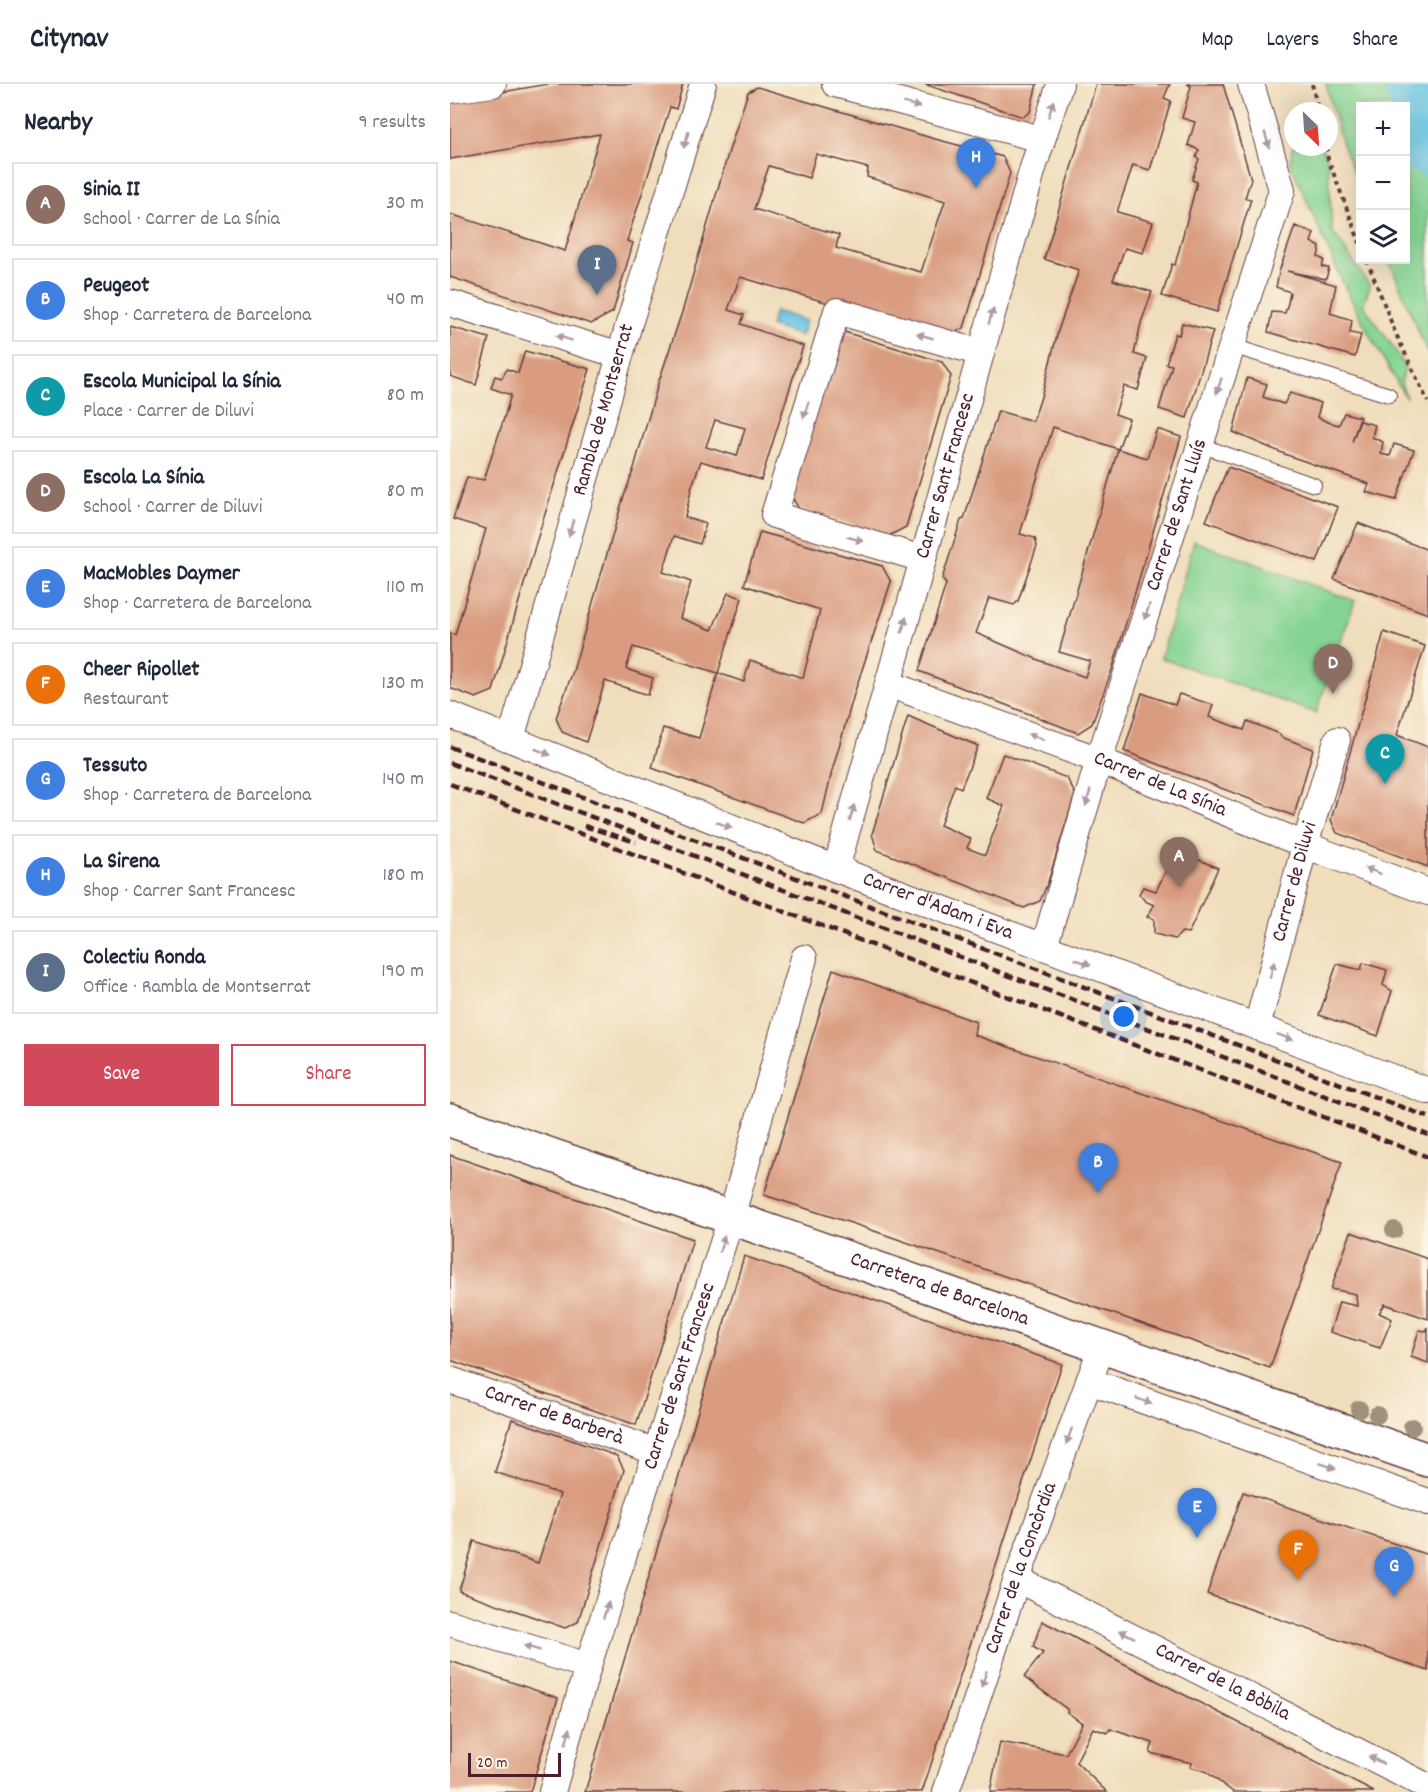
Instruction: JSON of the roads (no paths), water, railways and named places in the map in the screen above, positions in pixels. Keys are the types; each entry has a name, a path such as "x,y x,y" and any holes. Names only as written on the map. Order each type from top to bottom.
{"main road":[{"name":"Carretera de Barcelona","path":"450,1120 1428,1460"}],"street":[{"path":"450,90 493,84"},
{"name":"Rambla de Montserrat","path":"511,739 620,355 703,84"},
{"path":"835,84 1041,140"},
{"name":"Carrer Sant Francesc","path":"836,869 1041,140 1059,84"},
{"name":"Carrer de Sant Lluís","path":"1044,947 1100,760 1282,190 1251,84"},
{"path":"450,303 620,355"},
{"path":"923,559 774,515 837,311 981,353"},
{"name":"Carrer de La Sínia","path":"888,684 1100,760 1305,845 1428,892"},
{"name":"Carrer d'Adam i Eva","path":"450,715 836,869 1428,1091"},
{"name":"Carrer de Diluvi","path":"1257,1027 1305,845 1337,740"},
{"name":"Carrer de Sant Francesc","path":"552,1792 588,1666 730,1218 804,958"},
{"name":"Carrer de la Concòrdia","path":"946,1792 1017,1579 1102,1346"},
{"name":"Carrer de Barberà","path":"450,1380 657,1452"},
{"path":"1089,1381 1428,1502"},
{"name":"Carrer de la Bòbila","path":"1017,1579 1428,1786"},
{"path":"450,1623 588,1666"}],"lane":[{"path":"1232,346 1389,395"},
{"path":"1200,446 1314,484"}],"water":[{"path":"775,311 806,321 801,336 770,326"}],"waterway":[{"path":"1413,84 1428,148"}],"railway":[{"path":"450,747 1428,1117"},
{"path":"450,763 1428,1135"},
{"path":"450,784 1428,1157"},
{"path":"584,826 636,842"}],"place":[{"name":"La Sirena","path":"976,188"},
{"name":"Colectiu Ronda","path":"597,295"},
{"name":"Escola La Sínia","path":"1333,694"},
{"name":"Escola Municipal la Sínia","path":"1385,784"},
{"name":"Sinia II","path":"1179,887"},
{"name":"Peugeot","path":"1098,1193"},
{"name":"MacMobles Daymer","path":"1197,1538"},
{"name":"Cheer Ripollet","path":"1298,1580"},
{"name":"Tessuto","path":"1394,1597"}]}
